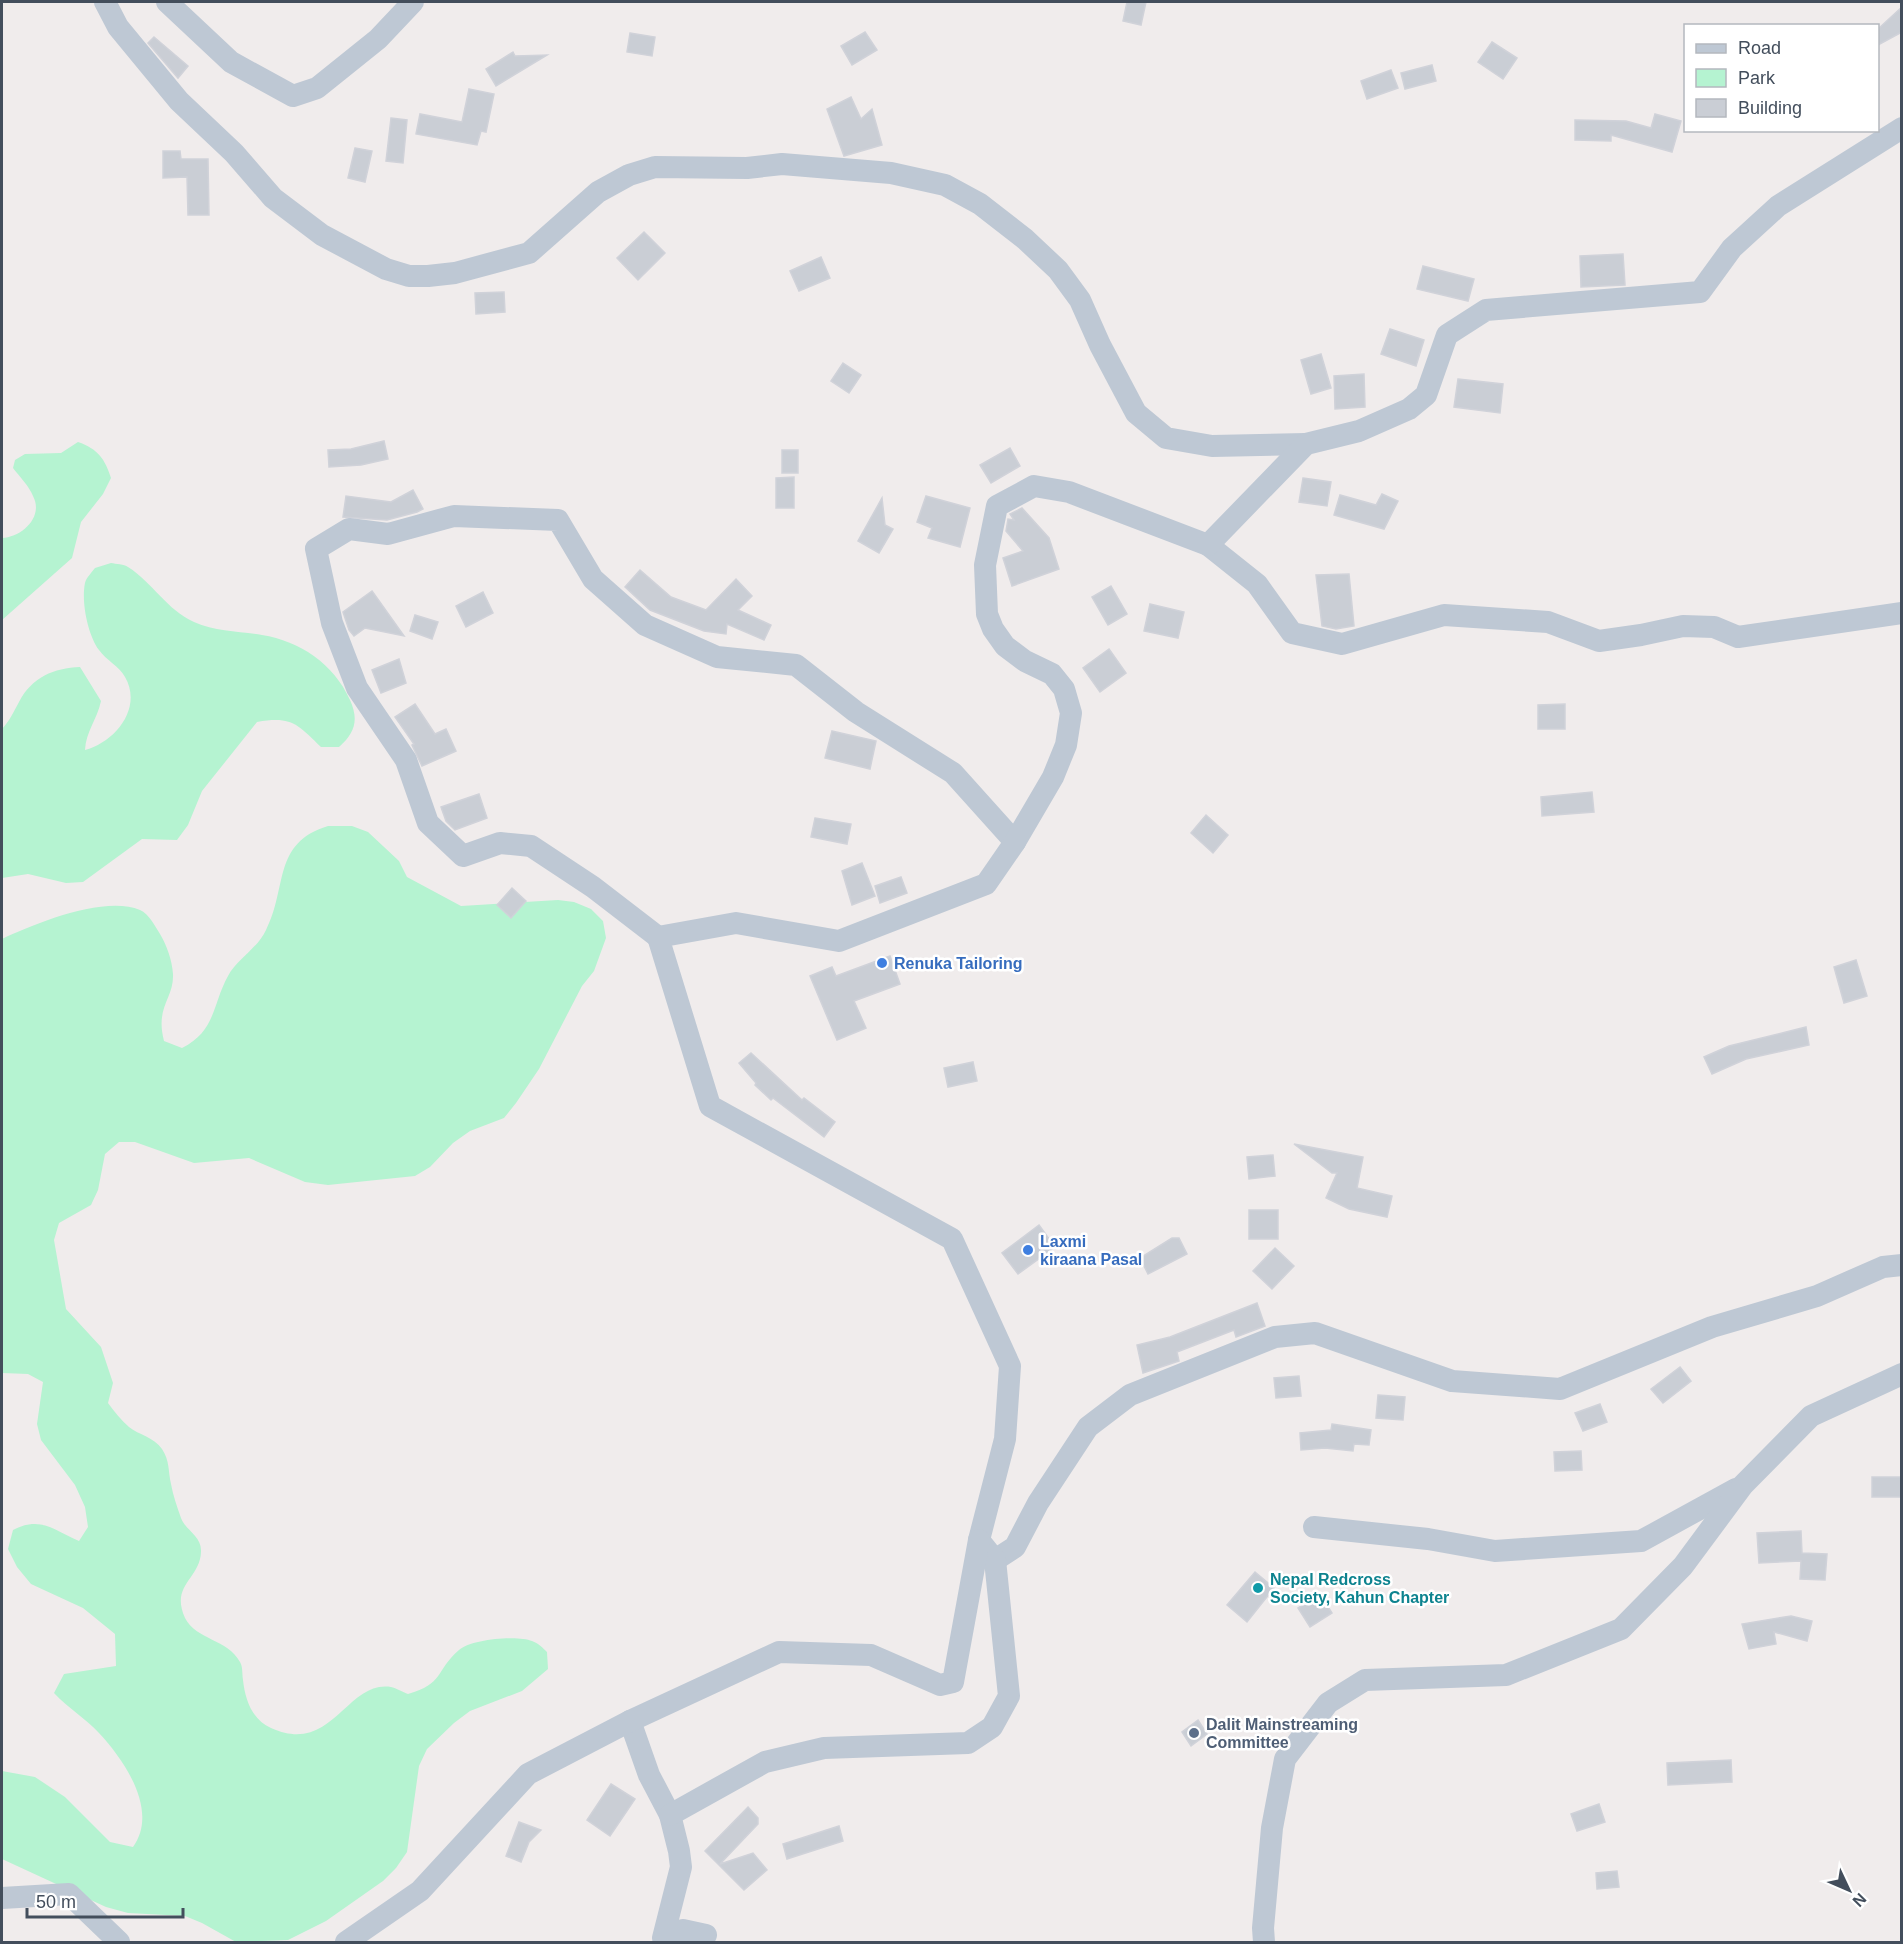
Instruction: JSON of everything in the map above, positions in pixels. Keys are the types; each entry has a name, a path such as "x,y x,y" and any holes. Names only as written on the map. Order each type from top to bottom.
{"street":[{"path":"105,2 118,27 179,101 234,153 273,198 322,235 386,269 409,276 455,273 529,253 598,192 629,175 655,166 737,168 783,164 891,173 945,185 980,204 1025,239 1058,270 1080,300 1100,345 1136,413 1166,438 1212,446 1306,444 1359,431 1409,409 1426,395 1447,335 1486,310 1700,292 1732,249 1778,206 1902,128"},
{"path":"167,2 231,62 293,96 317,88 378,39 413,2"},
{"path":"1208,545 1306,444"},
{"path":"658,937 736,923 839,941 986,884 1015,842 1053,777 1066,745 1071,713 1064,689 1052,674 1025,661 1005,646 993,629 987,614 985,566 997,506 1034,486 1069,492 1208,545 1257,584 1292,633 1342,644 1444,615 1548,622 1599,641 1683,626 1714,627 1738,637 1902,614"},
{"path":"346,1942 420,1891 528,1774 630,1721 779,1652 871,1654 940,1685 953,1682 979,1540 1005,1439 1010,1366 952,1239 710,1106 658,937 593,887 531,846 500,843 463,856 428,823 406,760 357,688 332,624 316,549 349,529 388,534 454,516 558,520 592,579 645,625 717,657 796,665 856,712 953,773 1015,842"},
{"path":"995,1560 1015,1547 1038,1503 1088,1427 1130,1395 1275,1337 1315,1333 1452,1381 1560,1389 1712,1327 1817,1296 1883,1268 1902,1265"},
{"path":"1264,1942 1263,1928 1272,1828 1285,1759 1328,1703 1365,1680 1506,1675 1621,1629 1683,1566 1743,1485 1811,1416 1902,1374"},
{"path":"1314,1527 1428,1539 1495,1551 1641,1541 1743,1485"},
{"path":"670,1815 765,1762 824,1748 968,1743 992,1727 1009,1696 995,1560 979,1540"},
{"path":"630,1721 649,1775 670,1815 681,1867 663,1938 683,1930 706,1935 701,1942"},
{"path":"2,1898 69,1894 119,1942"}],"green space":[{"path":"78,442 91,448 100,456 111,478 103,494 81,522 72,558 2,620 2,538 10,537 23,530 36,511 31,492 13,468 15,460 25,454 61,453"},
{"path":"111,563 128,567 137,573 176,611 194,622 219,629 276,638 314,656 325,665 343,687 353,707 354,726 349,737 339,747 321,747 299,727 286,721 257,722 202,791 188,825 177,840 142,839 83,882 66,883 28,874 2,878 2,729 24,693 37,680 53,672 80,667 101,701 87,737 85,750 96,746 116,732 128,712 131,700 130,689 125,677 95,644 85,609 84,591 87,579 95,568"},
{"path":"328,826 352,826 368,832 399,861 407,877 461,906 558,900 574,902 591,909 603,921 606,938 594,971 582,986 539,1069 504,1118 470,1131 453,1143 430,1167 415,1176 328,1185 305,1182 249,1158 194,1163 135,1142 119,1142 105,1154 98,1190 91,1205 59,1223 54,1240 66,1309 101,1347 113,1383 108,1403 129,1427 155,1442 165,1453 181,1518 201,1546 196,1569 183,1590 181,1598 185,1618 197,1631 235,1654 242,1666 248,1701 254,1714 264,1724 292,1734 310,1732 324,1725 362,1694 375,1688 391,1687 408,1694 428,1686 459,1650 484,1641 516,1638 534,1642 547,1652 548,1669 522,1691 470,1711 427,1749 419,1766 407,1852 383,1881 326,1921 288,1940 236,1942 185,1916 128,1913 106,1907 2,1859 2,1771 35,1777 65,1797 110,1842 133,1847 140,1833 142,1818 141,1802 136,1787 119,1758 94,1728 54,1693 64,1674 116,1666 115,1634 83,1608 31,1584 17,1567 8,1549 13,1530 23,1526 39,1524 47,1526 79,1541 88,1527 85,1507 75,1485 41,1440 37,1424 43,1382 28,1374 2,1373 2,939 50,919 89,909 125,906 140,910 151,920 169,953 173,983 163,1011 162,1029 164,1041 182,1048 201,1034 212,1016 228,976 266,930 290,855 298,843 310,834"}],"building":[{"path":"1127,2 1146,2 1141,25 1123,21"},
{"path":"1902,7 1902,32 1879,44 1879,28"},
{"path":"865,32 877,50 852,65 841,46"},
{"path":"630,33 655,37 652,56 627,52"},
{"path":"154,37 188,66 178,78 148,43"},
{"path":"1492,42 1517,58 1503,79 1478,62"},
{"path":"513,52 515,56 547,55 496,86 486,69"},
{"path":"1432,65 1436,81 1405,89 1401,73"},
{"path":"1391,70 1398,88 1367,99 1361,81"},
{"path":"469,89 494,94 486,132 481,131 477,145 416,134 420,114 462,122"},
{"path":"851,97 861,119 872,109 882,145 844,156 827,109"},
{"path":"1655,114 1681,121 1672,152 1611,135 1611,141 1575,140 1575,120 1626,121 1651,128"},
{"path":"391,118 407,120 403,163 386,161"},
{"path":"355,148 372,151 365,182 348,178"},
{"path":"163,151 180,151 181,159 208,159 209,215 188,215 187,177 163,178"},
{"path":"644,232 665,253 638,280 617,258"},
{"path":"1623,254 1625,285 1581,287 1580,256"},
{"path":"821,257 830,278 799,291 790,271"},
{"path":"1423,266 1474,279 1468,301 1417,289"},
{"path":"504,292 505,312 476,314 475,293"},
{"path":"1390,329 1424,340 1416,366 1381,354"},
{"path":"1321,354 1331,388 1311,394 1301,360"},
{"path":"843,363 861,375 849,393 831,381"},
{"path":"1364,374 1365,407 1335,409 1334,376"},
{"path":"1458,379 1503,384 1500,413 1454,407"},
{"path":"384,441 388,459 361,465 329,467 328,450 351,449"},
{"path":"1010,448 1020,466 991,483 980,465"},
{"path":"782,450 798,450 798,473 782,473"},
{"path":"794,477 794,508 776,508 776,478"},
{"path":"1303,478 1331,482 1327,506 1299,502"},
{"path":"413,490 423,509 417,512 387,520 343,517 346,496 391,502"},
{"path":"1382,494 1398,501 1384,529 1334,515 1340,495 1376,505"},
{"path":"926,496 970,508 960,547 928,538 932,528 917,522"},
{"path":"882,498 885,525 893,529 879,553 858,541"},
{"path":"1022,508 1049,538 1059,569 1012,586 1003,558 1023,551 1006,531 1008,519 1014,520 1010,514"},
{"path":"640,570 671,597 706,610 736,579 752,596 738,610 771,625 764,640 727,624 726,634 704,631 650,610 625,587"},
{"path":"1349,574 1354,626 1336,629 1322,626 1316,575"},
{"path":"1111,586 1127,614 1108,625 1092,597"},
{"path":"372,591 404,636 365,628 354,636 349,630 343,612"},
{"path":"483,592 493,613 466,627 456,606"},
{"path":"1150,604 1184,612 1178,638 1144,631"},
{"path":"415,615 438,622 432,639 410,631"},
{"path":"1109,649 1126,673 1100,692 1083,668"},
{"path":"399,659 406,683 381,693 372,670"},
{"path":"415,704 435,734 446,729 456,751 422,766 412,745 414,744 395,717"},
{"path":"1565,704 1565,729 1538,729 1538,705"},
{"path":"832,731 876,741 870,769 825,758"},
{"path":"1592,792 1594,812 1542,816 1541,797"},
{"path":"479,794 487,818 455,830 446,821 441,807"},
{"path":"1206,815 1228,835 1213,853 1191,833"},
{"path":"815,818 851,824 847,844 811,837"},
{"path":"862,863 875,896 852,905 842,871"},
{"path":"901,877 907,893 880,903 875,886"},
{"path":"512,888 526,901 511,918 497,905"},
{"path":"890,956 900,984 854,1001 866,1028 837,1040 810,976 832,967 836,976"},
{"path":"1856,960 1867,996 1844,1003 1834,967"},
{"path":"1806,1027 1809,1045 1746,1059 1712,1074 1704,1057 1729,1046"},
{"path":"751,1053 802,1100 804,1098 835,1122 824,1137 773,1098 771,1100 755,1085 756,1083 739,1063"},
{"path":"973,1062 977,1081 948,1087 944,1068"},
{"path":"1294,1144 1363,1157 1357,1188 1392,1196 1387,1217 1349,1209 1326,1198 1337,1173 1332,1173"},
{"path":"1273,1155 1275,1176 1249,1179 1247,1157"},
{"path":"1249,1210 1278,1210 1278,1239 1249,1239"},
{"name":"Laxmi kiraana Pasal","path":"1039,1225 1055,1247 1018,1274 1002,1253"},
{"path":"1172,1238 1179,1238 1187,1254 1148,1274 1140,1258"},
{"path":"1275,1248 1294,1266 1272,1289 1253,1271"},
{"path":"1257,1303 1265,1326 1236,1337 1234,1330 1177,1352 1179,1361 1143,1373 1137,1345 1170,1337"},
{"path":"1680,1367 1691,1381 1663,1403 1651,1389"},
{"path":"1299,1376 1301,1396 1276,1398 1274,1378"},
{"path":"1378,1395 1405,1397 1403,1420 1376,1418"},
{"path":"1600,1404 1607,1422 1583,1431 1575,1413"},
{"path":"1332,1424 1371,1430 1369,1445 1354,1444 1353,1451 1325,1448 1301,1450 1300,1433 1331,1430"},
{"path":"1581,1451 1582,1470 1555,1471 1554,1452"},
{"path":"1872,1477 1902,1477 1902,1497 1872,1497"},
{"path":"1801,1531 1802,1553 1827,1554 1825,1580 1800,1579 1801,1561 1759,1563 1757,1533"},
{"path":"1255,1572 1274,1588 1247,1622 1227,1605"},
{"path":"1320,1594 1332,1613 1310,1627 1298,1608"},
{"path":"1791,1616 1812,1621 1807,1641 1774,1632 1776,1644 1749,1649 1742,1624"},
{"name":"Dalit Mainstreaming Committee","path":"1198,1720 1207,1734 1191,1746 1182,1732"},
{"path":"1731,1760 1732,1782 1668,1785 1667,1763"},
{"path":"611,1784 635,1799 610,1836 587,1820"},
{"path":"1599,1804 1605,1822 1577,1831 1571,1814"},
{"path":"748,1807 758,1818 758,1824 720,1864 753,1853 767,1870 744,1890 705,1851"},
{"path":"519,1822 541,1830 529,1842 521,1862 506,1856"},
{"path":"839,1826 843,1841 787,1859 783,1844"},
{"path":"1617,1871 1619,1887 1597,1889 1596,1873"}],"place":[{"name":"Renuka Tailoring","path":"882,963"},
{"name":"Laxmi kiraana Pasal","path":"1028,1250"},
{"name":"Nepal Redcross Society, Kahun Chapter","path":"1258,1588"},
{"name":"Dalit Mainstreaming Committee","path":"1194,1733"}]}
